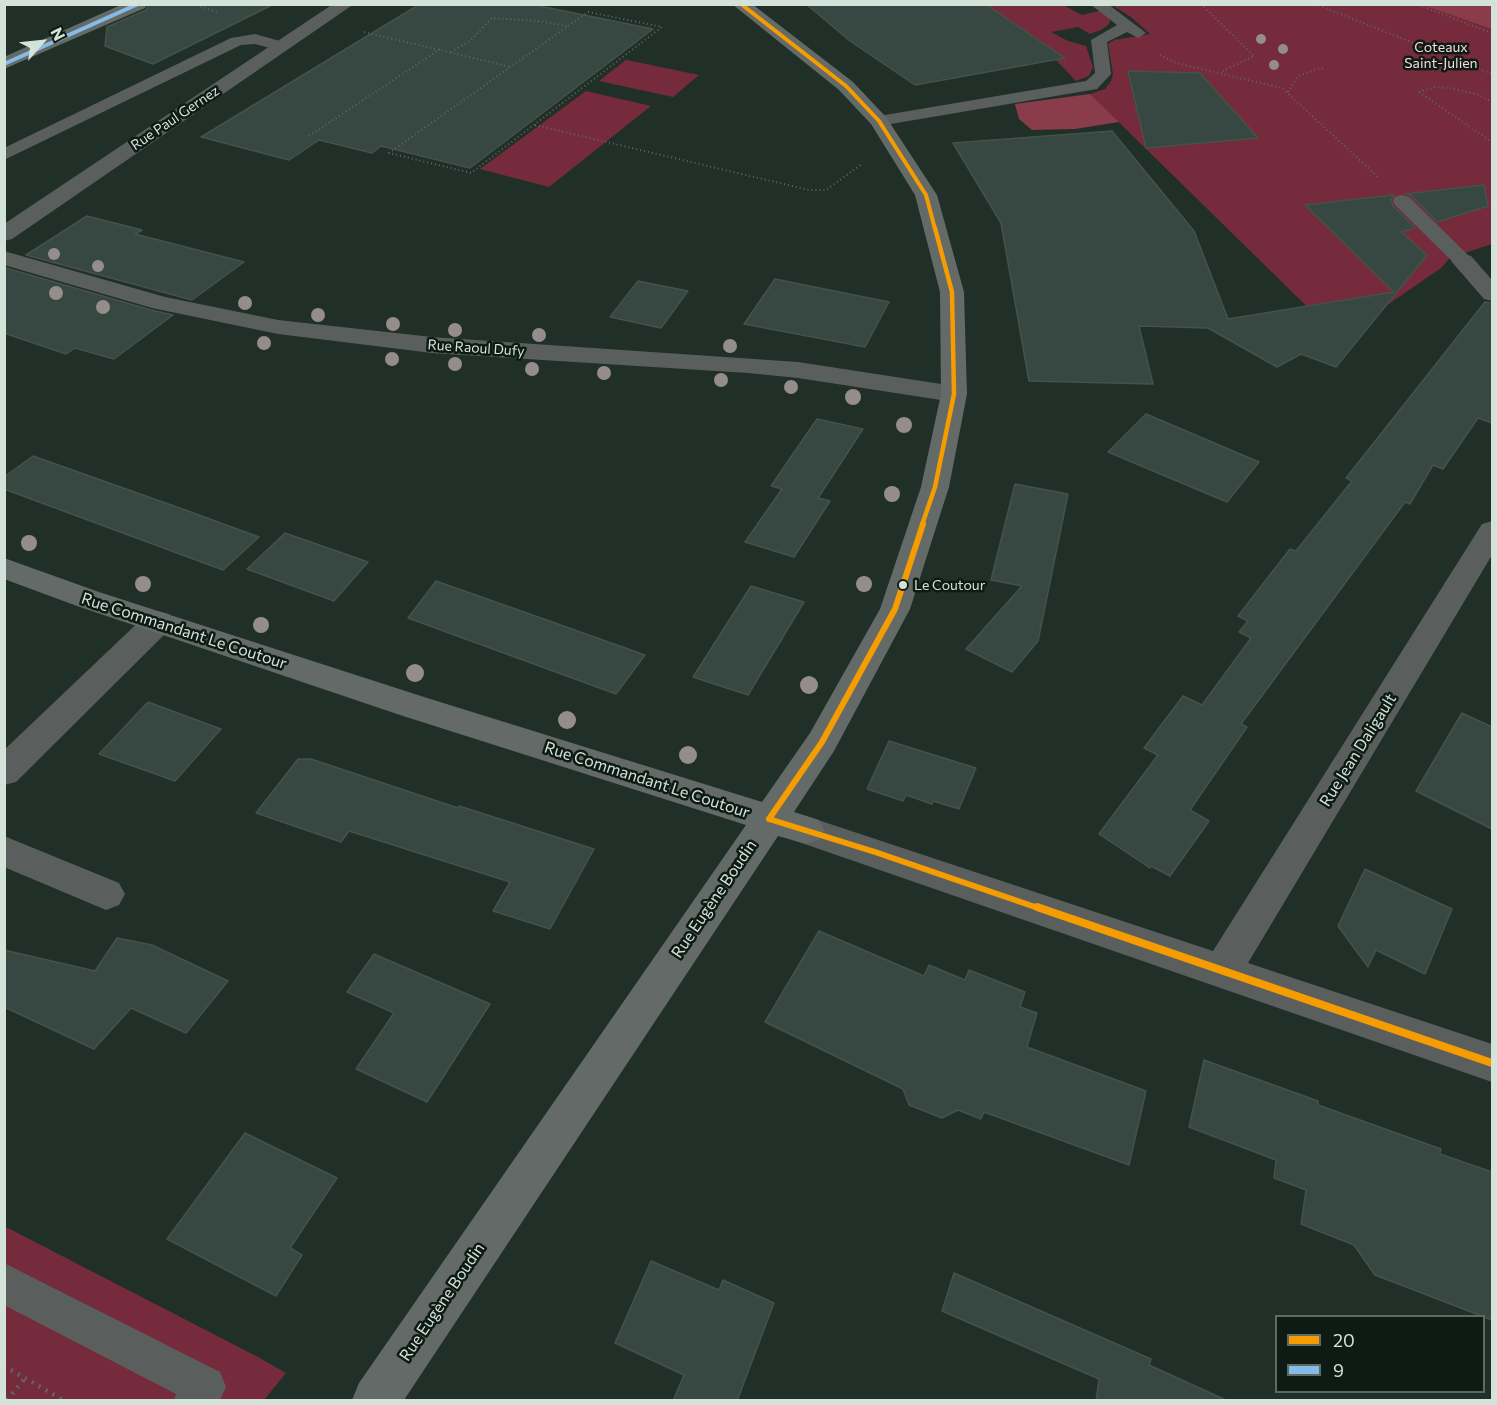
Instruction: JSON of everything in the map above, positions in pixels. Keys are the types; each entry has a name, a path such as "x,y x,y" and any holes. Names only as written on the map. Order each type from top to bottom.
{"street":[{"path":"6,62 139,4"},
{"name":"Rue Paul Gernez","path":"4,234 346,4"},
{"name":"Rue Eugène Boudin","path":"376,1401 787,824 822,742 895,609 935,487 954,394 952,292 926,195 879,121 846,86 741,4"},
{"name":"Rue Raoul Dufy","path":"4,258 160,303 278,327 432,345 748,364 954,394"},
{"path":"1463,261 1492,294"},
{"name":"Rue Jean Daligault","path":"1223,970 1492,531"},
{"name":"Rue Commandant Le Coutour","path":"4,568 158,622 787,824 1492,1063"},
{"path":"4,772 158,622"},
{"path":"4,851 106,894"}],"lane":[{"path":"1097,4 1133,29"},
{"path":"879,121 1091,85 1103,74 1099,40 1133,29"},
{"path":"4,155 237,41 255,39 281,46"},
{"path":"1402,201 1463,261"},
{"path":"4,1283 205,1387 195,1401"}],"path":[{"path":"1201,4 1254,56 1220,72"},
{"path":"1315,4 1492,74"},
{"path":"1416,4 1492,33"},
{"path":"588,12 662,27 471,173 389,153 511,67 568,27 588,12"},
{"path":"451,52 471,39 492,18 538,21 568,27"},
{"path":"319,21 511,67"},
{"path":"1133,29 1170,61 1274,85 1288,92 1402,201"},
{"path":"309,136 440,49"},
{"path":"1288,92 1298,76 1321,68 1324,70"},
{"path":"1492,102 1479,95 1450,87 1424,89 1419,92 1492,142"},
{"path":"534,125 809,190 826,190 862,164"},
{"path":"4,1366 63,1401"},
{"path":"7,1401 26,1378"}],"green space":[{"path":"985,5 1063,5 1082,15 1099,11 1111,19 1108,25 1101,30 1090,34 1078,27 1051,32 1068,41 1086,46 1093,67 1089,76 1076,81 1038,41"},
{"name":"Coteaux Saint-Julien","path":"1112,5 1492,5 1492,244 1450,258 1441,268 1370,317 1336,335 1090,94 1105,89 1111,81 1113,74 1108,44 1114,40 1150,34 1131,17"},
{"path":"627,59 699,75 673,97 599,81"},
{"path":"586,91 651,106 549,187 480,169"},
{"path":"4,1226 286,1373 264,1400 5,1400"}],"shaded area":[{"path":"1423,5 1492,5 1492,29 1443,12"},
{"path":"1090,94 1119,122 1075,129 1032,130 1019,119 1015,104"}],"building":[{"path":"149,4 274,4 153,64 105,46 107,27 146,10"},
{"path":"420,4 530,4 653,29 470,168 381,146 372,153 319,140 289,160 201,137"},
{"path":"806,4 985,4 1065,58 915,85 850,41"},
{"path":"1128,71 1200,73 1258,138 1146,148"},
{"path":"1112,131 1194,231 1228,319 1394,292 1305,205 1394,195 1391,200 1393,206 1415,228 1401,232 1427,255 1336,367 1301,354 1277,367 1208,328 1139,326 1153,384 1029,381 1001,223 953,143"},
{"path":"1484,185 1488,206 1437,222 1411,195 1405,194"},
{"path":"87,216 142,230 135,234 244,262 192,300 26,255"},
{"path":"4,269 173,315 114,359 75,348 66,354 4,333"},
{"path":"775,279 889,302 865,347 744,324"},
{"path":"638,281 688,291 661,328 610,317"},
{"path":"1485,302 1492,303 1492,423 1478,418 1443,469 1433,465 1410,504 1405,502 1241,724 1247,727 1190,810 1209,821 1170,876 1151,866 1150,868 1099,834 1158,755 1144,748 1183,696 1202,705 1251,638 1239,632 1248,621 1238,616 1290,549 1296,551 1352,481 1346,478"},
{"path":"1146,414 1259,462 1227,502 1108,452"},
{"path":"817,419 863,429 818,498 830,501 794,557 745,542 782,489 771,486"},
{"path":"33,456 259,537 223,570 4,489 4,477"},
{"path":"1015,484 1068,494 1038,641 1012,672 966,649 1022,586 991,580"},
{"path":"285,533 368,562 334,601 247,569"},
{"path":"436,581 645,655 616,694 408,618"},
{"path":"751,586 804,602 748,695 693,677"},
{"path":"148,702 221,729 175,781 99,754"},
{"path":"1462,713 1492,727 1492,829 1416,791"},
{"path":"889,741 976,768 959,809 933,801 932,804 906,795 903,801 867,789"},
{"path":"298,759 311,759 458,808 459,806 594,849 550,929 493,911 510,882 349,831 341,842 256,813"},
{"path":"1365,869 1452,909 1425,974 1376,950 1368,967 1338,926"},
{"path":"819,931 924,976 929,965 965,980 969,970 1025,992 1020,1007 1037,1013 1027,1047 1146,1091 1129,1165 984,1112 981,1119 958,1110 942,1118 909,1105 903,1089 765,1022"},
{"path":"117,938 152,945 228,981 186,1033 131,1008 94,1049 4,1007 4,950 95,971"},
{"path":"374,954 490,1004 427,1102 356,1069 394,1013 347,992"},
{"path":"1204,1060 1318,1101 1318,1105 1441,1149 1440,1154 1492,1172 1492,1320 1485,1317 1485,1315 1479,1315 1375,1275 1354,1245 1301,1224 1306,1190 1274,1178 1276,1160 1189,1127"},
{"path":"245,1133 337,1178 290,1248 302,1255 276,1296 167,1239"},
{"path":"651,1261 719,1290 723,1280 774,1303 737,1401 673,1401 684,1375 615,1343"},
{"path":"954,1273 1151,1359 1149,1365 1228,1401 1096,1401 1099,1379 942,1311"}],"transit line":[{"name":"9","path":"4,64 138,4"},
{"name":"20","path":"741,4 846,86 879,121 926,195 952,292 954,394 935,487 895,609 822,742 769,819"},
{"name":"20","path":"769,819 875,852 1492,1063"}],"place":[{"name":"Le Coutour","path":"903,585"}]}
